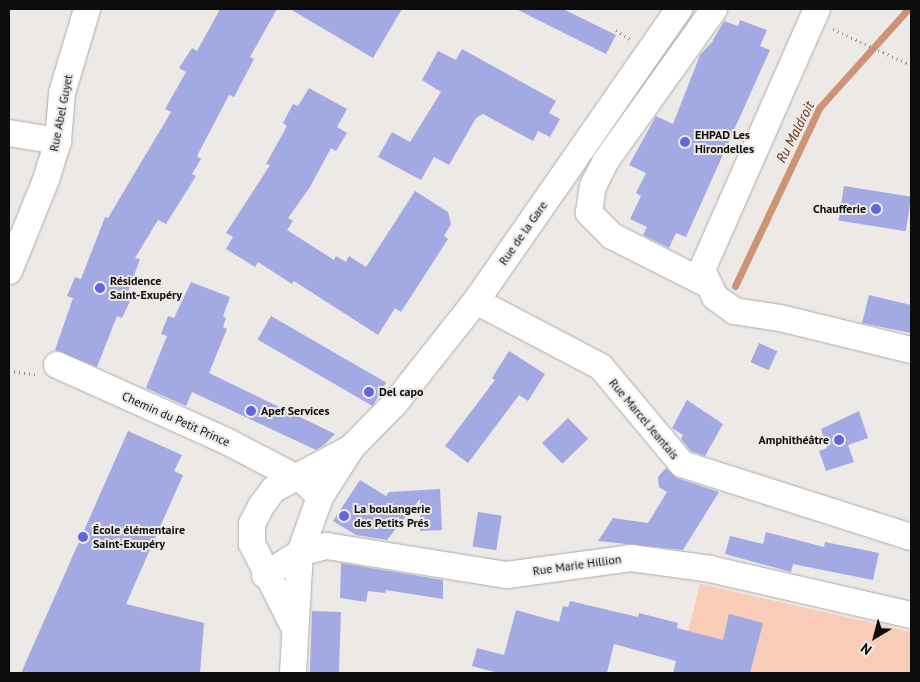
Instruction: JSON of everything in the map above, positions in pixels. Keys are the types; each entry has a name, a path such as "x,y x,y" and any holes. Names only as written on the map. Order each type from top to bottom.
{"street":[{"name":"Rue Abel Guyet","path":"9,271 46,180 58,141 62,93 87,9"},
{"name":"Rue de la Gare","path":"293,673 294,627 300,553 320,497 352,447 396,402 476,301 679,9"},
{"path":"709,285 612,236 589,213 593,186 605,162 714,9"},
{"path":"810,11 702,270 714,297 734,311 780,318 911,350"},
{"path":"9,133 58,141"},
{"name":"Rue Marcel Jeantais","path":"476,301 601,367 682,464 911,537"},
{"name":"Chemin du Petit Prince","path":"57,365 242,449 293,478"},
{"name":"Rue de la Gare","path":"294,627 265,575 252,544 252,524 261,506 274,489 352,447"},
{"path":"293,478 305,482 320,497"},
{"name":"Rue Marie Hillion","path":"300,553 328,546 507,575 631,558 710,570 911,615"},
{"path":"265,575 300,553"}],"path":[{"path":"810,11 831,28 911,65"},
{"path":"9,371 33,374"}],"shaded area":[{"path":"700,584 911,632 911,673 678,673"}],"building":[{"path":"220,9 277,9 250,57 254,59 234,97 229,95 197,156 201,159 192,174 196,176 166,224 158,220 135,258 140,259 126,297 131,299 122,318 117,316 97,367 55,350 73,298 67,296 75,277 81,279 105,217 108,218 171,112 165,109 186,72 179,68 192,48 197,51"},
{"path":"290,9 402,9 373,58"},
{"path":"516,9 563,9 616,35 606,54"},
{"name":"EHPAD Les Hirondelles","path":"740,20 767,30 760,46 770,50 686,237 676,233 669,248 643,235 647,227 630,219 641,196 636,193 646,173 629,165 656,116 673,124 700,55 712,42 724,21 738,26"},
{"path":"462,49 556,101 549,113 560,119 550,137 538,131 533,141 483,114 476,118 449,165 434,157 421,180 378,157 392,132 410,142 441,92 422,80 438,51 456,60"},
{"path":"309,88 347,109 337,127 347,133 336,151 331,148 310,187 288,218 293,221 287,230 334,260 336,256 346,262 349,256 366,267 415,191 448,212 451,224 444,236 448,239 401,312 395,308 378,335 294,281 292,284 258,262 255,267 226,249 233,237 226,233 270,165 266,164 287,126 283,123 293,104 298,106"},
{"name":"Chaufferie","path":"844,186 911,197 906,231 839,221"},
{"name":"Résidence Saint-Exupéry","path":"191,282 230,297 223,316 226,318 223,327 227,329 209,373 335,434 324,445 316,450 192,392 186,406 146,388 167,336 161,334 168,316 174,318"},
{"path":"869,295 911,305 911,333 862,323"},
{"path":"271,316 386,382 373,406 258,339"},
{"path":"759,343 777,351 769,370 750,362"},
{"path":"509,351 545,374 528,401 519,395 468,463 445,446 495,380 492,378"},
{"path":"687,400 723,424 705,456 691,451 681,439 683,435 672,428"},
{"name":"Amphithéâtre","path":"859,411 868,438 848,445 854,462 826,471 819,451 827,448 821,429"},
{"path":"568,418 588,439 562,464 542,443"},
{"path":"128,431 182,455 174,471 183,475 126,604 204,623 200,673 21,673"},
{"path":"666,468 677,478 719,492 683,550 598,541 613,518 648,523 667,492 659,487 658,477"},
{"path":"360,480 386,496 389,492 440,489 442,530 420,531 420,499 387,540 356,535 333,521"},
{"path":"478,512 502,516 496,550 473,547"},
{"path":"766,532 824,547 825,542 879,553 873,580 793,564 791,572 725,554 730,536 763,544"},
{"path":"341,563 443,580 443,599 386,590 385,593 368,591 366,602 340,598"},
{"path":"570,601 638,617 639,613 678,623 677,628 723,640 729,614 763,623 750,673 673,673 676,661 614,644 607,673 498,673 472,666 477,648 504,655 516,610 559,622 563,606 568,607"},
{"path":"312,611 341,612 339,673 310,673"}],"waterway":[{"name":"Ru Maldroit","path":"735,286 819,108 908,9"}],"place":[{"name":"EHPAD Les Hirondelles","path":"685,142"},
{"name":"Chaufferie","path":"876,209"},
{"name":"Résidence Saint-Exupéry","path":"100,288"},
{"name":"Del capo","path":"369,392"},
{"name":"Apef Services","path":"251,411"},
{"name":"Amphithéâtre","path":"839,440"},
{"name":"La boulangerie des Petits Prés","path":"344,516"},
{"name":"École élémentaire Saint-Exupéry","path":"83,537"}]}
